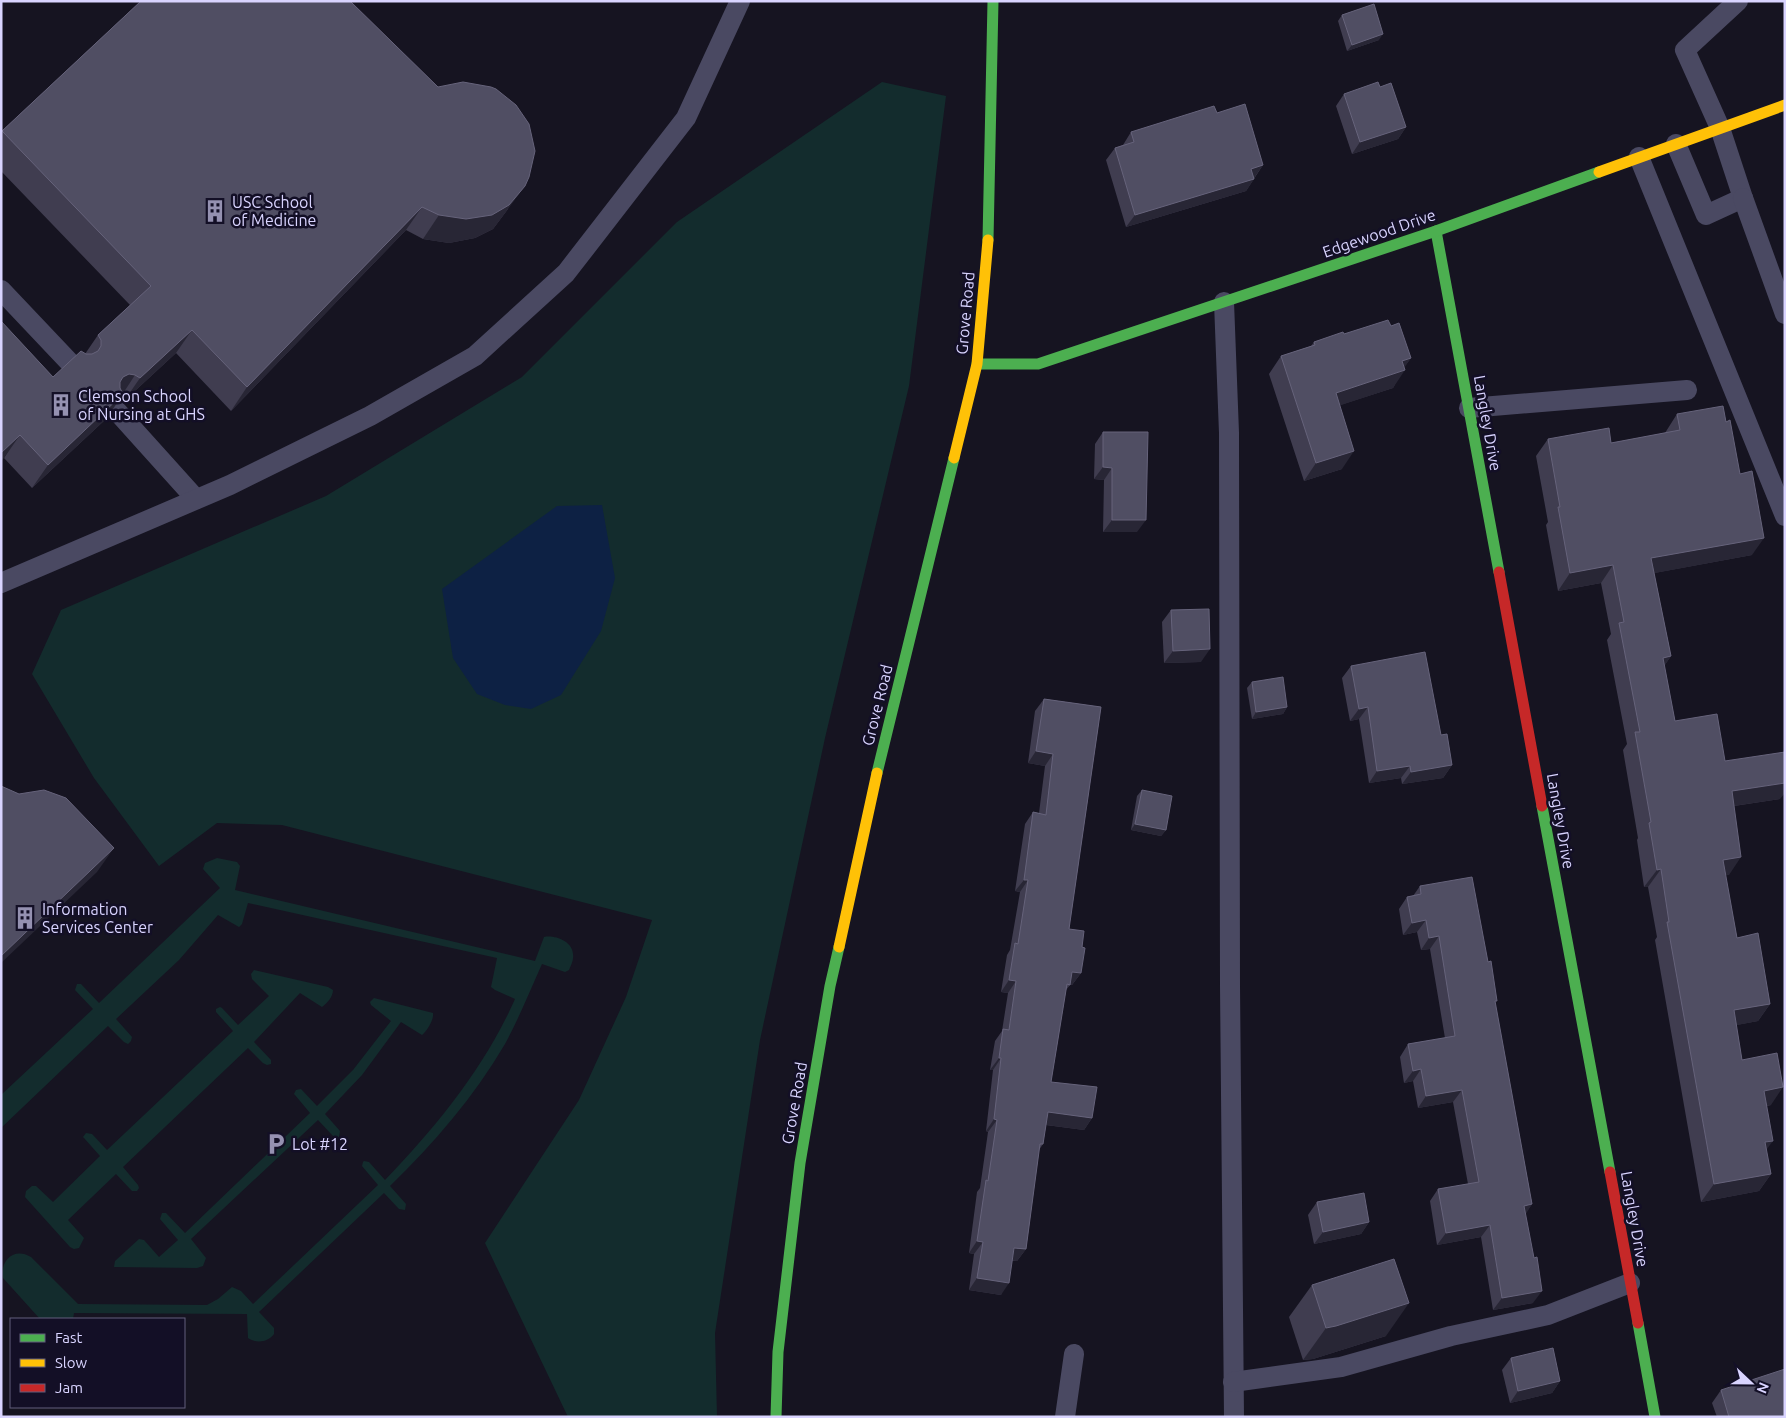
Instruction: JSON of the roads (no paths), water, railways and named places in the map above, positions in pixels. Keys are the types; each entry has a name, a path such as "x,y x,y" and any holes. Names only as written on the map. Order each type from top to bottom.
{"street":[{"name":"Grove Road","path":"776,1417 778,1352 800,1163 830,986 878,766 977,364 990,227 993,1"},
{"name":"Edgewood Drive","path":"977,364 1038,364 1436,231 1785,105"},
{"name":"Langley Drive","path":"1436,231 1655,1417"}],"lane":[{"path":"1,584 230,485 370,416 475,356 566,273 686,118 740,1"},
{"path":"1738,1 1684,50 1720,128 1785,314"},
{"path":"1676,144 1706,214 1743,198"},
{"path":"1639,157 1785,516"},
{"path":"1,290 73,366"},
{"path":"1224,302 1229,433 1230,986 1234,1417"},
{"path":"1469,408 1687,390"},
{"path":"116,409 196,499"},
{"path":"1233,1382 1341,1367 1451,1336 1548,1315 1630,1283"},
{"path":"1065,1417 1074,1354"}],"water":[{"path":"602,505 615,578 601,631 561,695 531,709 505,705 477,694 453,658 442,589 557,506"}],"place":[{"name":"USC School of Medicine","path":"215,211"},
{"name":"Clemson School of Nursing at GHS","path":"61,405"},
{"name":"Information Services Center","path":"25,918"},
{"name":"Lot #12","path":"276,1144"}]}
